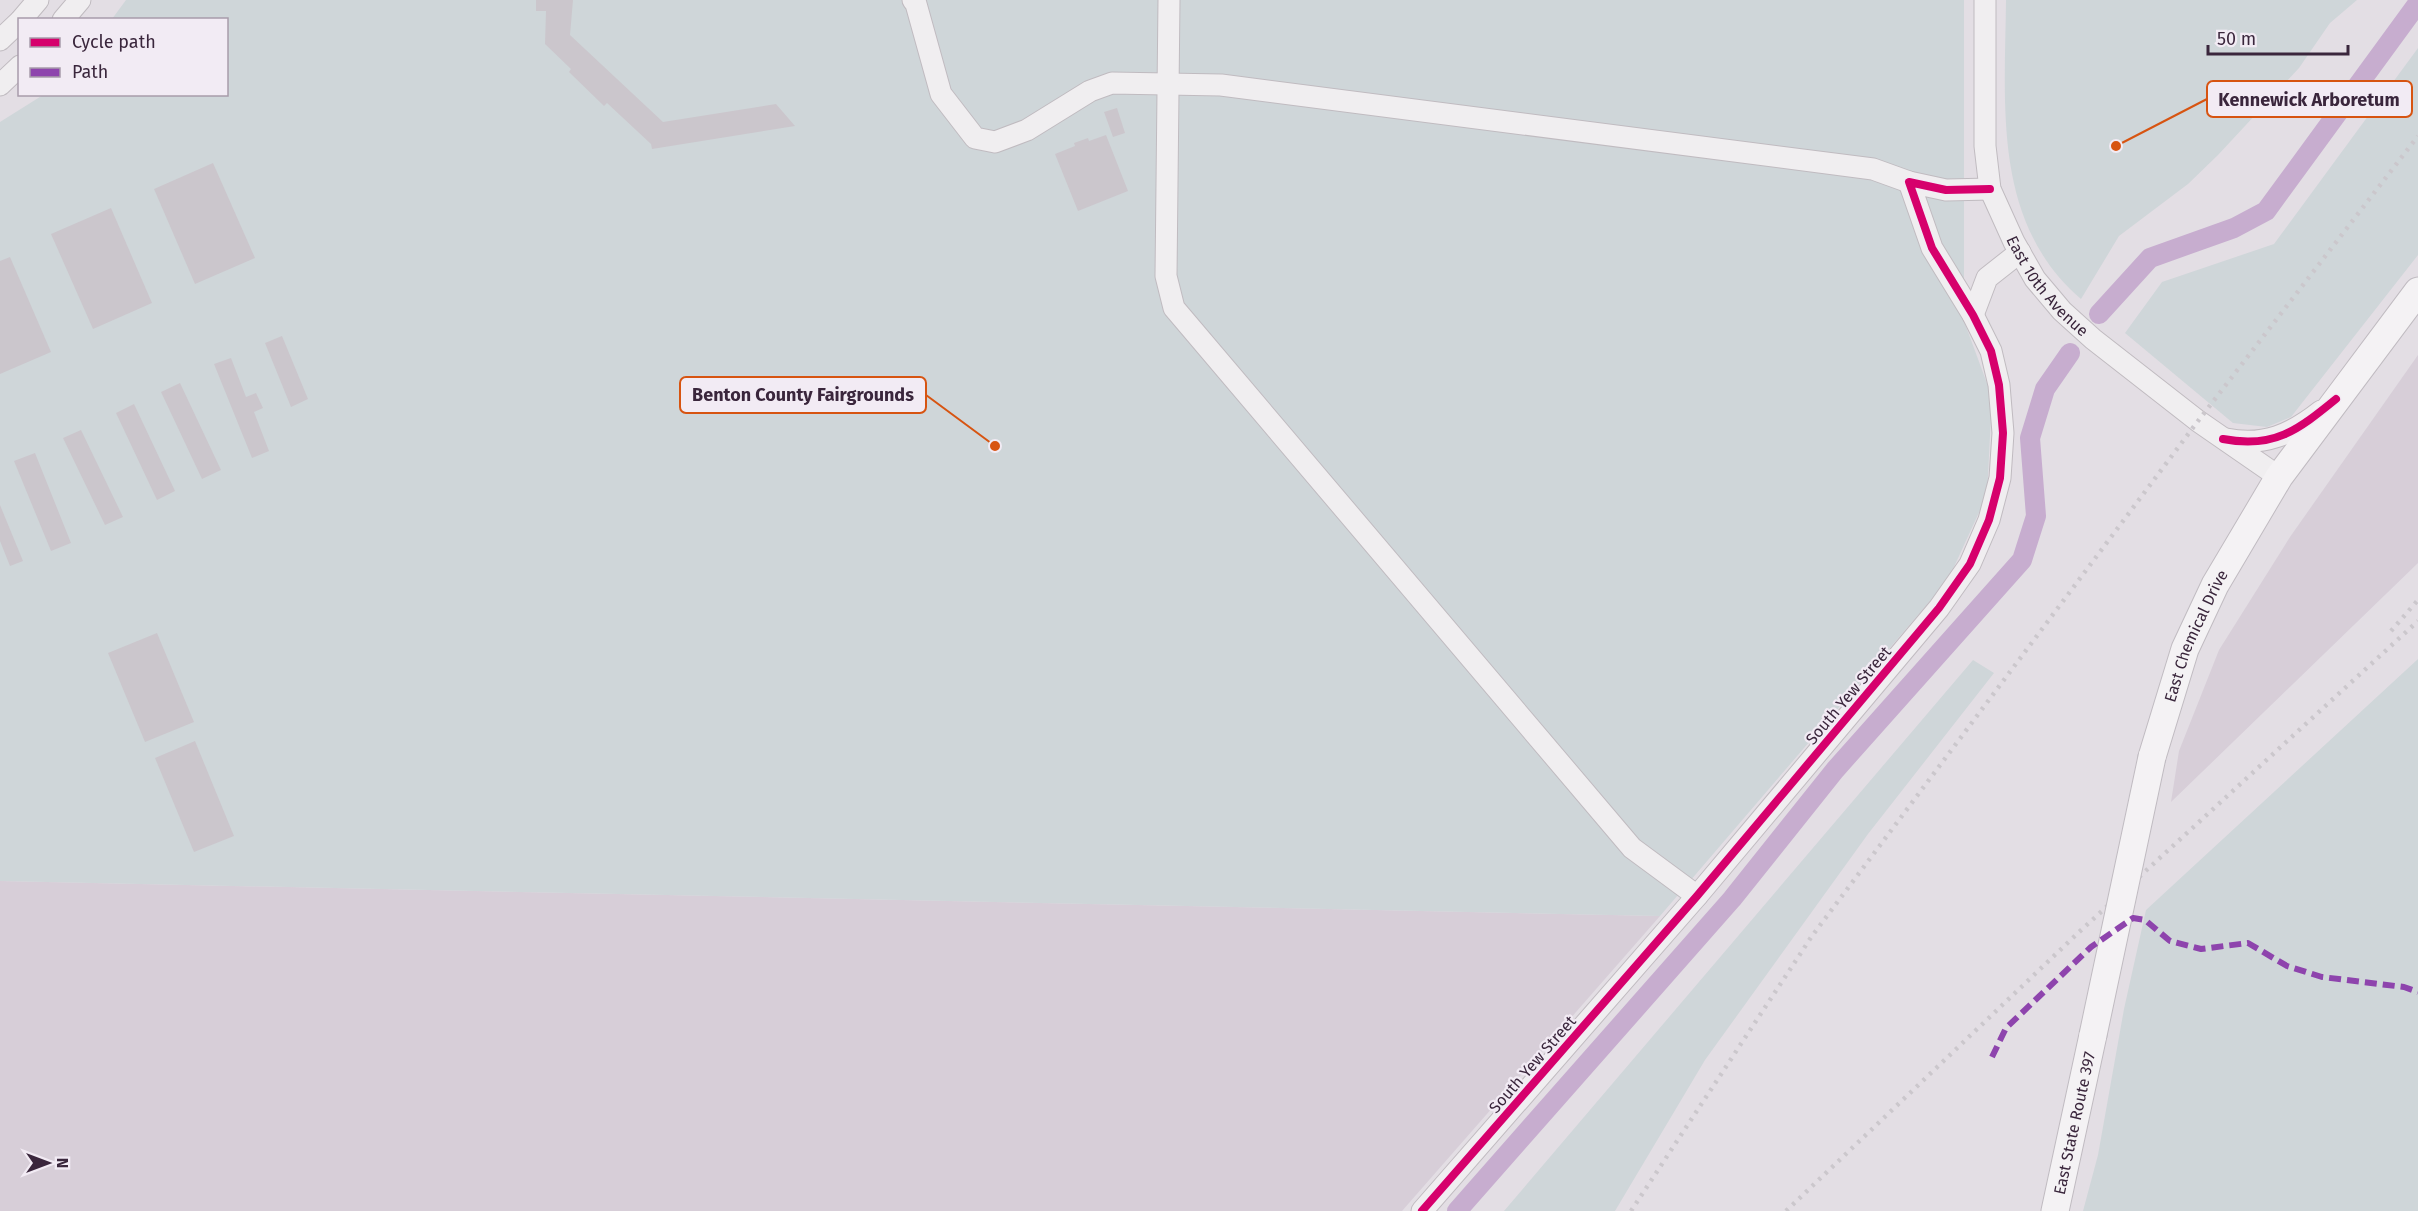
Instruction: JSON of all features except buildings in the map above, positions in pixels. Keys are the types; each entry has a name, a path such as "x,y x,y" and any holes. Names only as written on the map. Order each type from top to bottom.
{"main road":[{"name":"East Chemical Drive","path":"2093,1035 2152,757 2185,649 2215,585 2279,477 2418,291"},
{"name":"East State Route 397","path":"2055,1211 2093,1035"}],"street":[{"path":"22,18 38,0"},
{"path":"65,18 80,0"},
{"path":"913,0 940,94 975,138 995,142 1027,130 1090,91 1112,83 1168,82 1221,85 1873,169 1909,182 1946,190 1990,189"},
{"path":"1169,0 1166,276 1174,308 1632,848 1697,896"},
{"name":"East 10th Avenue","path":"1985,0 1985,146 1990,189 2035,279 2062,311 2093,339 2223,439 2279,477"},
{"path":"0,40 18,22"},
{"path":"0,85 18,68"},
{"name":"South Yew Street","path":"1422,1211 1697,896 1939,608 1970,564 1989,520 2000,478 2003,432 1999,385 1991,351 1973,315 1932,248 1909,182"},
{"path":"1973,315 1987,278 2020,252"},
{"path":"2223,439 2246,443 2271,439 2304,425 2336,399"}],"shaded area":[{"path":"126,0 1964,0 1964,321 1992,397 1987,495 1948,580 1660,916 0,881 0,122 41,96 228,96 228,18 113,18"},
{"path":"2006,0 2357,0 2330,23 2299,68 2218,155 2188,184 2119,236 2081,299 2052,269 2032,235 2018,199 2010,160 2006,121"},
{"path":"2418,48 2418,255 2291,417 2267,427 2233,423 2125,333 2162,282 2274,244"},
{"path":"2418,355 2418,563 2171,802 2179,751 2219,650 2290,537"},
{"path":"2418,659 2418,1211 2083,1211 2098,1155 2124,1009 2146,910"},
{"path":"1973,660 1994,673 1868,834 1705,1060 1615,1211 1504,1211"},
{"path":"0,881 1660,916 1402,1211 0,1211"}],"waterway":[{"path":"2099,314 2150,258 2234,228 2266,211 2418,3"},
{"path":"1457,1211 1732,899 1835,770 2022,560 2036,516 2030,438 2045,389 2070,353"}],"railway":[{"path":"1631,1211 1812,936 2198,421 2418,136"},
{"path":"2391,631 2418,600"},
{"path":"1786,1211 2078,933 2418,621"}],"marked path":[{"path":"1992,1057 2006,1028 2091,947 2133,918 2145,920 2170,941 2201,949 2248,943 2287,966 2322,977 2404,987 2418,992"}],"cycle path":[{"path":"1422,1211 1697,896 1939,608 1970,564 1989,520 2000,478 2003,433 1999,385 1991,351 1973,315 1932,248 1909,182 1946,190 1990,189"},
{"path":"2223,439 2241,441 2271,439 2297,428 2336,399"}],"place":[{"name":"Kennewick Arboretum","path":"2116,146"},
{"name":"Benton County Fairgrounds","path":"995,446"}]}
